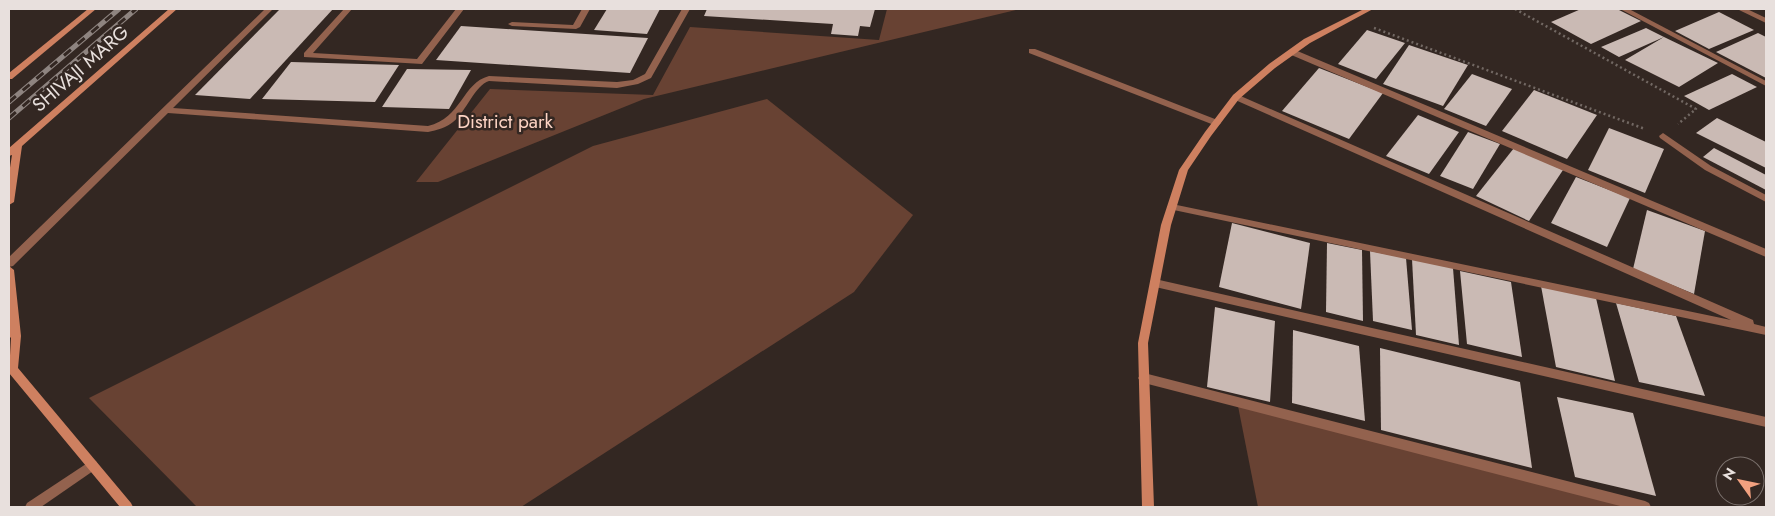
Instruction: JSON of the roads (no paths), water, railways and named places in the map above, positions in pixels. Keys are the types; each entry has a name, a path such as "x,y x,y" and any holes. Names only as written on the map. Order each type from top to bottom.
{"street":[{"name":"SHIVAJI MARG","path":"9,77 92,9"},
{"name":"SHIVAJI MARG","path":"9,153 173,9"},
{"path":"9,263 269,9"},
{"path":"348,9 307,55 420,62 460,9"},
{"path":"512,24 576,27 586,9"},
{"path":"165,110 428,128 440,127 453,119 477,85 482,80 489,78 617,85 635,82 648,76 686,9"},
{"path":"1148,507 1143,343 1166,225 1184,170 1236,97 1272,66 1307,41 1369,9"},
{"path":"1624,9 1766,84"},
{"path":"1741,9 1766,21"},
{"path":"1032,51 1217,123"},
{"path":"1292,52 1766,253"},
{"path":"1236,97 1766,330"},
{"path":"1663,136 1708,168 1766,199"},
{"path":"9,202 18,145"},
{"path":"1172,207 1766,330"},
{"path":"9,270 16,337 10,369 127,507"},
{"path":"1155,283 1766,422"},
{"path":"9,328 16,337"},
{"path":"1144,378 1645,507"},
{"path":"31,507 92,465"}],"railway":[{"path":"9,102 119,9"},
{"path":"9,118 136,9"}],"park label":[{"name":"District park","path":"505,121"}]}
